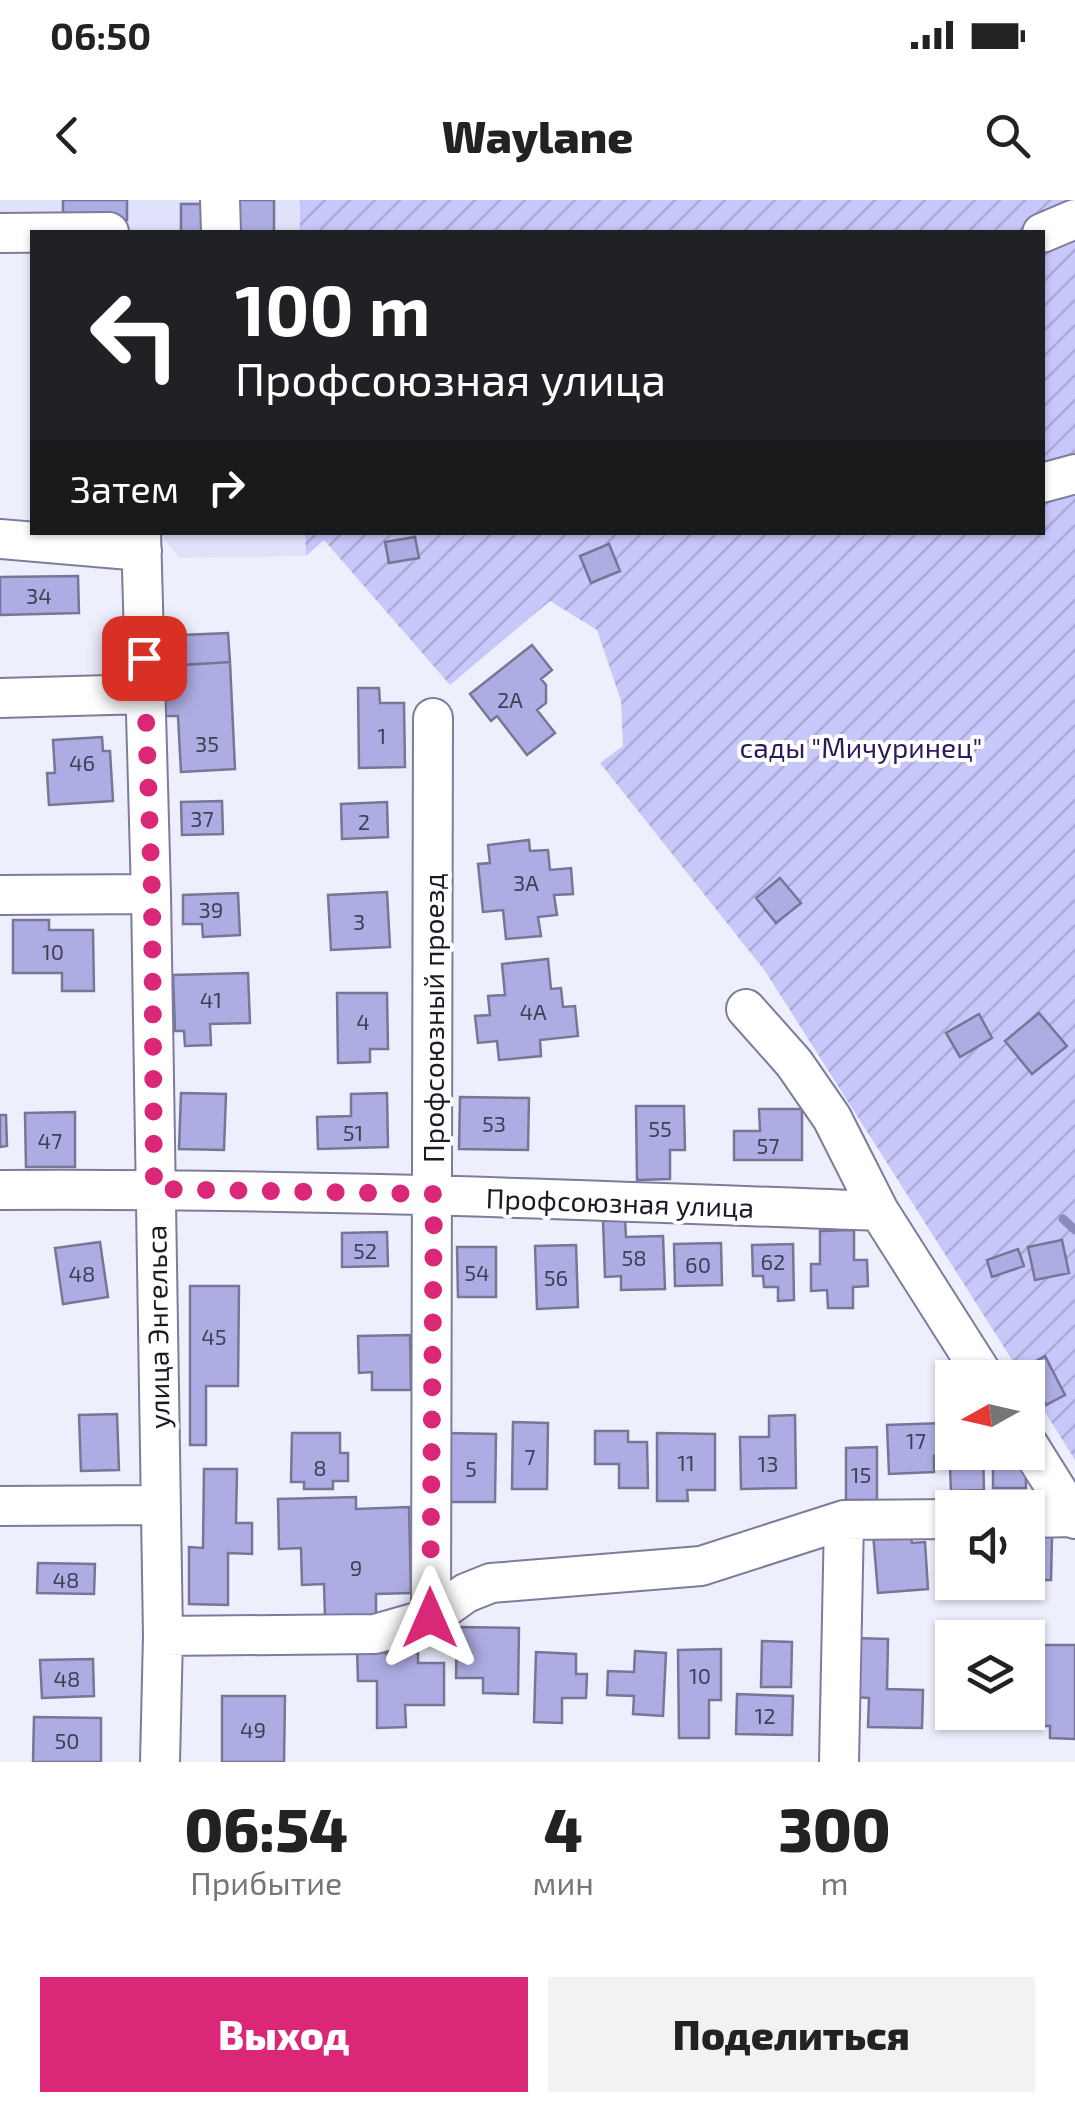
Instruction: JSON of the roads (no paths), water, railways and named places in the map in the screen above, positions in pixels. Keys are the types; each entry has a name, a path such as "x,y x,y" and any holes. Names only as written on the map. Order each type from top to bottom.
{"street":[{"path":"220,200 220,230"},
{"path":"1045,231 1075,219"},
{"path":"0,233 30,233"},
{"path":"1045,483 1075,474"},
{"path":"0,539 141,542"},
{"name":"улица Энгельса","path":"141,542 152,894 162,1636 160,1762"},
{"path":"0,698 146,694"},
{"name":"Профсоюзный проезд","path":"430,1618 434,718"},
{"path":"0,895 152,894"},
{"path":"746,1009 794,1063 832,1118 880,1212 974,1360"},
{"name":"Профсоюзная улица","path":"0,1190 434,1194 880,1212"},
{"path":"1045,1470 1075,1518"},
{"path":"0,1506 160,1505"},
{"path":"1045,1518 1075,1518"},
{"path":"162,1636 375,1634 430,1618 466,1593 491,1583 701,1566 844,1520 935,1519"},
{"path":"840,1762 844,1520"}],"waterway":[{"path":"1063,1219 1075,1230"}],"park label":[{"name":"сады \"Мичуринец\"","path":"861,747"}]}
